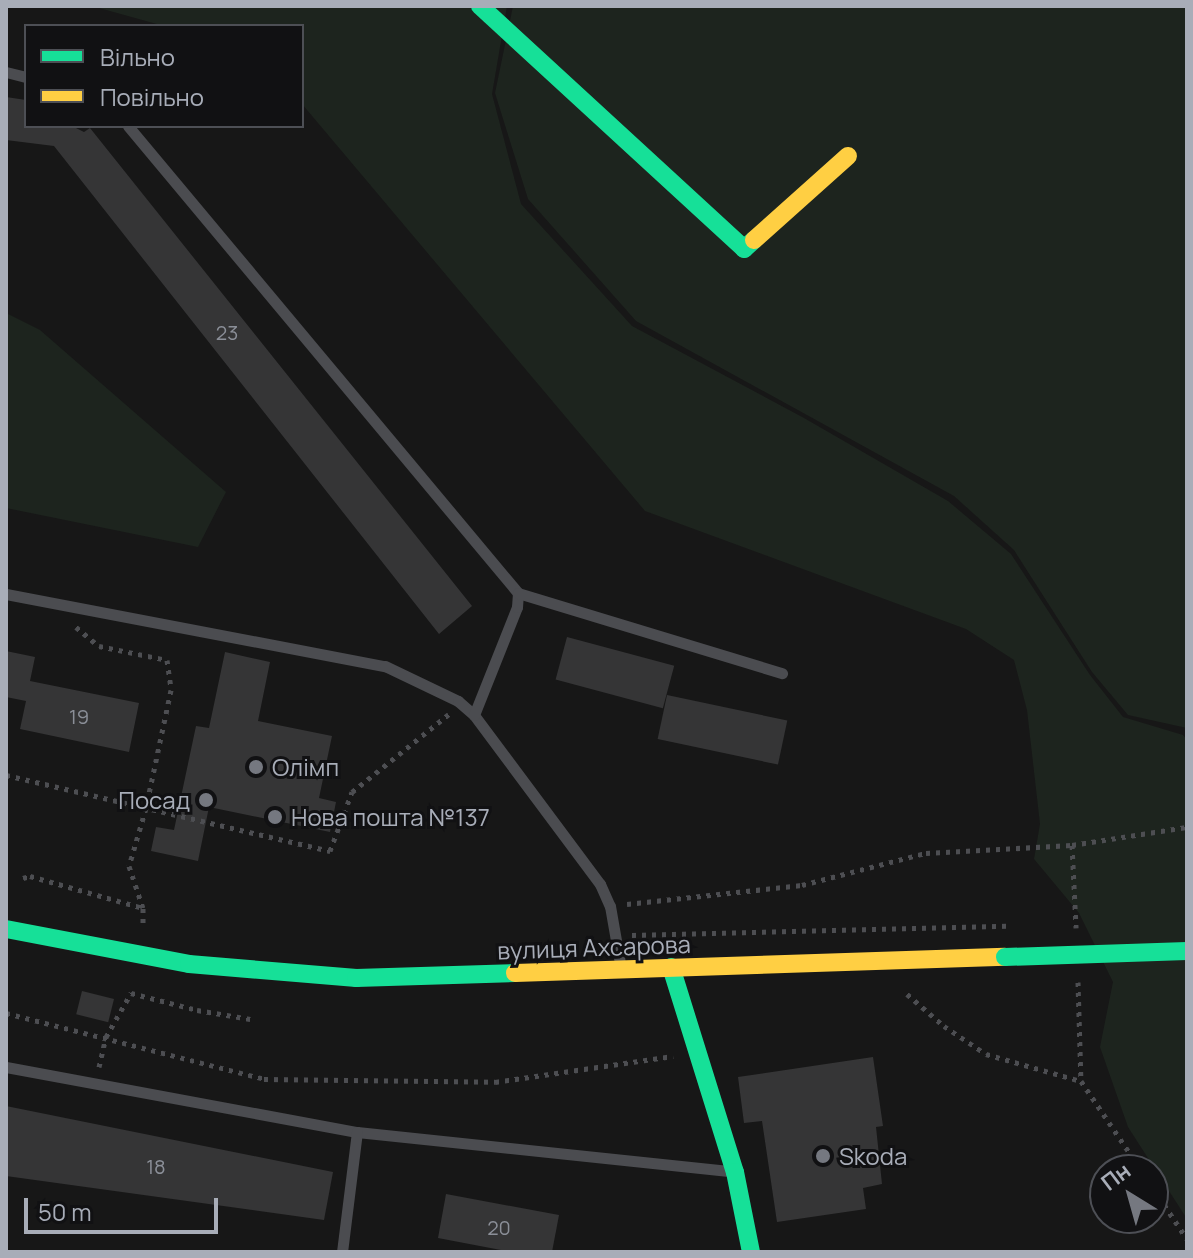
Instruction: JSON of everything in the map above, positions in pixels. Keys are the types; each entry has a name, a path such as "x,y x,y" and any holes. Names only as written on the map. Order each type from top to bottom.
{"main road":[{"path":"480,6 744,249 848,156"},
{"name":"вулиця Ахсарова","path":"6,929 189,964 285,975 464,977 671,967 1187,951"},
{"path":"671,967 735,1172 751,1252"}],"lane":[{"path":"130,128 518,593 782,673"},
{"path":"474,715 517,607 518,593"},
{"path":"6,594 385,666 458,701 474,715 600,884 610,906 621,969"},
{"path":"6,1067 357,1132 735,1172"},
{"path":"342,1252 357,1132"}],"path":[{"path":"67,619 99,646 167,660 171,690 146,808 129,866 143,908 143,925"},
{"path":"6,775 330,851 352,792 452,711 458,701"},
{"path":"610,906 802,885 926,853 1072,845 1187,827"},
{"path":"23,878 30,876 143,908"},
{"path":"616,936 1007,926"},
{"path":"99,1066 106,1037 131,993 197,1010 250,1019"},
{"path":"907,994 944,1026 986,1054 1081,1081 1130,1154"},
{"path":"6,1013 264,1079 495,1082 698,1053"},
{"path":"1169,1212 1187,1239"}],"shaded area":[{"path":"92,6 507,6 492,94 521,204 632,326 804,418 948,501 1011,554 1090,675 1123,717 1183,735 1187,740 1187,1219 1169,1191 1169,1154 1145,1154 1128,1127 1100,1047 1113,982 1079,913 1034,859 1040,824 1027,710 1014,660 966,629 645,511 304,106 304,24 157,24"},
{"path":"513,6 1187,6 1187,728 1128,715 1092,672 1014,550 954,496 636,321 528,199 495,93"},
{"path":"6,313 40,330 226,492 198,547 6,508"}],"building":[{"path":"6,97 24,100 24,128 76,128 84,132 90,128 472,606 439,634 54,146 6,140"},
{"path":"567,637 674,666 663,708 556,680"},
{"path":"6,651 35,657 30,681 139,703 129,752 20,729 26,701 6,697"},
{"name":"Олімп","path":"225,652 270,662 258,721 332,736 319,798 336,802 330,832 209,807 198,861 151,851 156,827 174,830 196,726 209,728"},
{"path":"667,695 787,721 778,765 658,739"},
{"path":"82,991 114,999 108,1022 76,1014"},
{"name":"Skoda","path":"873,1057 883,1126 876,1127 882,1184 863,1188 866,1209 777,1222 762,1121 744,1123 738,1077"},
{"path":"6,1106 333,1172 324,1220 6,1176"},
{"path":"446,1194 559,1215 552,1252 511,1252 438,1238"}],"traffic: fast":[{"path":"480,6 744,249 754,240"},
{"path":"6,929 189,964 356,978 515,973"},
{"path":"1005,957 1187,951"},
{"path":"671,967 735,1172 751,1252"}],"traffic: slow":[{"path":"754,240 848,156"},
{"path":"515,973 1005,957"}],"place":[{"name":"Олімп","path":"256,767"},
{"name":"Посад","path":"206,800"},
{"name":"Нова пошта №137","path":"275,817"},
{"name":"Skoda","path":"823,1156"}]}
